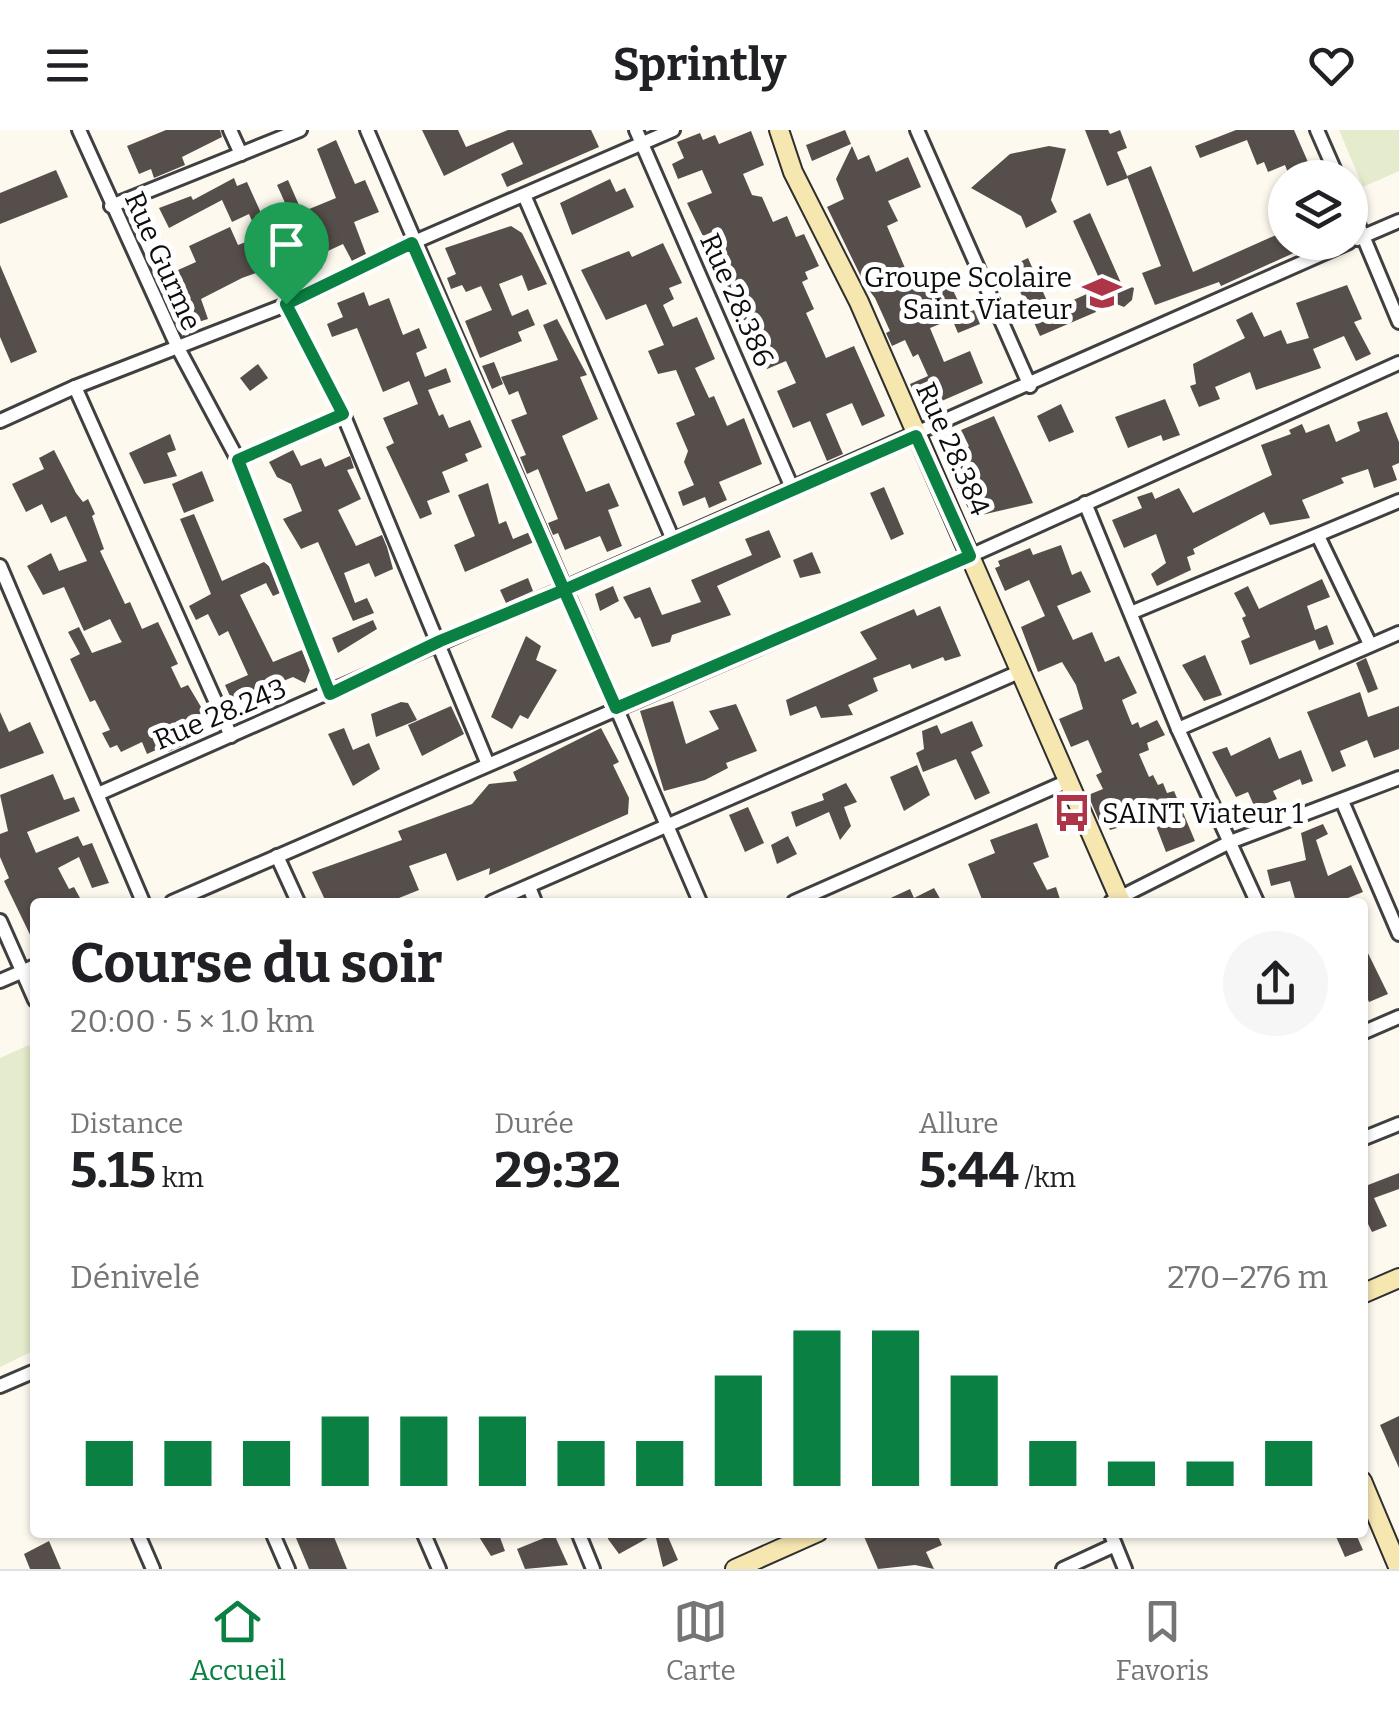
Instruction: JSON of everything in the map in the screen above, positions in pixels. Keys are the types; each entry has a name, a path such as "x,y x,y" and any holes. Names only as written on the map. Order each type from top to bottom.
{"street":[{"name":"Rue Gurme","path":"0,421 76,386 178,348 78,130"},
{"path":"230,130 241,154"},
{"path":"111,206 300,130"},
{"path":"366,130 698,898"},
{"path":"330,694 238,460 178,348 286,304 524,195 639,137 673,130"},
{"name":"Rue 28.384","path":"780,130 793,172 858,302 1116,898"},
{"path":"917,130 1030,386"},
{"path":"1317,130 1330,160"},
{"name":"Rue 28.386","path":"639,137 793,490"},
{"path":"524,195 674,542"},
{"name":"Rue 28.243","path":"1368,234 1399,221"},
{"name":"Rue 28.243","path":"98,794 1310,260"},
{"path":"1365,260 1399,322"},
{"path":"286,304 343,414 487,762"},
{"path":"181,898 487,762 970,556 1399,363"},
{"path":"76,386 232,736"},
{"path":"238,460 343,414"},
{"path":"1133,612 1399,502"},
{"path":"1086,503 1178,729 1254,898"},
{"path":"1318,536 1370,644"},
{"path":"0,566 141,898"},
{"path":"1178,729 1399,633"},
{"path":"501,898 1018,672"},
{"path":"1123,898 1230,842 1399,778"},
{"path":"803,898 1068,782"},
{"path":"1342,801 1399,934"},
{"path":"278,856 296,898"},
{"path":"528,886 533,898"},
{"path":"0,921 29,969 0,982"},
{"path":"1368,1030 1399,1017"},
{"path":"1368,1137 1399,1124"},
{"path":"1368,1291 1399,1278"},
{"path":"0,1386 30,1373"},
{"path":"1368,1495 1399,1569"},
{"path":"140,1538 154,1569"},
{"path":"275,1538 288,1569"},
{"path":"426,1538 439,1569"},
{"path":"580,1538 593,1569"},
{"path":"736,1569 805,1538"},
{"path":"1063,1569 1112,1539 1124,1569"}],"green space":[{"path":"1339,130 1399,130 1399,171 1368,185 1368,160 1352,160"},
{"path":"30,1047 30,1352 0,1367 0,1058"}],"building":[{"path":"166,130 220,130 222,137 182,157 185,165 154,178 151,169 139,174 127,146"},
{"path":"422,130 458,130 466,147 508,130 591,130 599,147 507,187 501,174 523,164 513,142 444,176"},
{"path":"845,130 851,144 812,161 806,145"},
{"path":"1085,130 1108,130 1110,134 1120,130 1127,148 1117,152 1128,178 1107,186"},
{"path":"1236,130 1294,130 1307,160 1268,160 1268,172 1264,162 1257,165 1247,140 1200,158 1195,146"},
{"path":"751,131 764,165 743,174 752,195 762,197 773,222 787,216 796,237 804,234 819,266 805,272 808,279 802,282 814,309 806,313 826,358 854,346 885,416 862,426 852,403 826,414 843,454 827,461 810,421 793,428 777,391 796,383 786,361 767,369 687,203 712,193 702,170 678,179 672,164 684,158 677,142 700,133 703,140 715,135 719,144"},
{"path":"336,140 355,184 365,180 379,212 354,222 366,254 352,261 343,244 317,256 322,268 311,273 303,256 242,278 201,299 208,319 195,323 183,291 179,293 169,274 196,262 189,246 230,227 238,245 259,237 249,214 232,222 222,200 169,228 159,208 191,196 193,200 234,178 237,186 247,182 271,235 295,225 277,185 288,180 302,212 336,198 317,149"},
{"path":"852,146 858,160 869,155 876,172 908,157 921,187 888,201 898,221 887,226 908,275 913,283 946,275 964,314 974,310 980,324 958,333 952,319 930,328 944,362 970,351 983,383 921,410 910,384 928,376 918,354 913,357 905,340 892,346 886,333 890,331 875,298 827,207 844,199 836,179"},
{"path":"1049,146 1066,149 1051,200 1057,212 1026,228 1021,216 971,188 1010,154"},
{"path":"1151,166 1193,272 1268,239 1268,260 1278,260 1221,286 1219,282 1155,305 1142,273 1161,266 1127,176"},
{"path":"56,170 68,197 0,224 0,193"},
{"path":"610,179 616,192 625,188 634,207 572,235 560,203"},
{"path":"1090,213 1121,283 1134,288 1132,300 1124,307 1089,293 1103,287 1073,221"},
{"path":"511,226 522,233 547,284 528,291 522,275 499,284 512,316 528,309 535,325 518,332 522,341 480,358 465,321 492,310 481,286 466,292 462,285 451,289 447,278 456,274 445,248"},
{"path":"663,243 682,283 669,288 674,299 663,305 673,327 697,317 715,359 695,368 709,398 714,396 727,426 744,418 762,464 719,482 727,500 709,508 705,497 683,506 678,492 694,485 684,462 688,451 676,423 695,415 676,370 658,374 648,351 664,345 646,304 606,320 581,270 629,251 632,257"},
{"path":"1028,258 1051,310 1089,293 1096,312 1040,336 1009,267"},
{"path":"0,265 37,352 11,363 0,337"},
{"path":"1347,285 1362,319 1354,322 1371,354 1356,361 1344,336 1313,349 1321,368 1256,390 1250,372 1215,387 1220,399 1199,407 1190,386 1196,384 1193,364 1245,338 1236,320 1252,312 1264,337 1281,330 1287,344 1309,338 1296,303"},
{"path":"364,292 369,306 389,298 403,335 419,328 427,348 416,353 425,377 446,368 451,382 428,390 439,416 443,414 449,428 470,420 482,447 465,454 468,461 442,472 450,492 427,501 432,514 420,519 386,447 394,443 383,418 418,404 409,381 383,392 357,328 332,337 327,324 343,317 337,303"},
{"path":"557,319 587,375 580,377 598,419 562,436 586,492 609,483 619,506 608,510 622,546 607,552 600,536 565,550 558,533 553,535 548,523 558,519 538,469 527,474 520,457 526,455 511,420 527,414 518,391 509,395 501,377 558,360 543,325"},
{"path":"494,362 503,384 492,389 482,366"},
{"path":"258,364 268,378 250,391 240,378"},
{"path":"1165,399 1180,435 1163,441 1161,435 1128,448 1115,417"},
{"path":"1061,404 1074,432 1049,442 1037,416"},
{"path":"1387,412 1399,442 1399,463 1392,466 1397,480 1374,488 1368,469 1341,478 1344,483 1302,500 1310,518 1270,525 1264,512 1193,549 1195,554 1187,557 1191,570 1157,586 1151,574 1166,563 1156,534 1124,548 1112,520 1142,508 1137,497 1152,492 1155,499 1179,488 1193,513 1272,475 1261,445 1291,434 1289,430 1302,424 1306,433 1329,424 1336,442 1360,431 1357,422"},
{"path":"994,416 1033,503 973,517 956,486 968,482 955,457 969,446 961,430"},
{"path":"170,434 176,450 167,453 177,476 144,484 129,453"},
{"path":"54,450 76,493 83,502 88,499 95,514 92,516 104,549 100,551 125,604 130,602 142,629 158,622 178,664 171,667 181,688 188,685 204,712 181,723 191,742 168,752 165,746 147,754 142,742 121,752 117,745 110,748 102,733 110,730 95,700 90,702 70,659 80,654 68,632 79,627 92,653 122,642 110,619 84,631 64,587 43,595 27,566 51,553 59,571 87,561 66,516 51,523 42,504 26,512 12,484 44,469 39,458"},
{"path":"293,450 301,466 321,458 325,467 350,456 354,468 347,470 361,499 338,510 356,546 382,535 393,569 375,577 369,563 344,573 355,603 367,598 374,613 353,621 318,542 301,549 283,519 302,511 291,484 277,477 269,462"},
{"path":"202,471 214,501 184,513 172,484"},
{"path":"488,483 499,524 506,521 513,539 530,532 534,542 465,572 454,545 475,536 458,495"},
{"path":"884,487 904,534 891,540 870,493"},
{"path":"194,514 222,581 264,562 270,567 280,593 273,596 266,583 240,595 273,662 302,650 310,670 305,683 293,677 271,686 276,696 252,707 247,696 233,703 225,685 248,675 228,631 219,636 208,614 196,620 189,606 211,594 180,519"},
{"path":"769,530 781,557 717,586 731,615 672,635 670,642 652,647 640,617 635,619 623,597 650,587 662,615 701,602 691,580 752,555 745,539"},
{"path":"1061,545 1072,575 1081,571 1091,592 1057,606 1073,640 1092,632 1105,662 1119,656 1137,693 1122,700 1132,725 1138,722 1140,728 1157,720 1165,735 1147,743 1149,750 1139,754 1149,777 1153,775 1158,785 1163,783 1167,793 1174,791 1195,841 1166,852 1153,818 1110,830 1106,820 1100,823 1088,795 1103,789 1096,775 1102,772 1088,740 1071,747 1059,719 1083,709 1076,685 1062,662 1038,672 1021,627 1045,616 1029,580 1005,591 995,568 1000,566 998,561 1030,548 1033,555"},
{"path":"812,552 821,573 800,578 793,560"},
{"path":"528,578 533,591 506,603 500,590"},
{"path":"1322,579 1330,597 1307,606 1315,630 1327,625 1334,644 1319,650 1315,640 1250,665 1241,641 1250,637 1242,618 1246,616 1234,593 1248,586 1259,609"},
{"path":"613,586 619,601 600,611 595,594"},
{"path":"940,606 961,656 945,661 943,657 912,669 910,664 873,678 878,691 848,705 853,715 821,718 816,706 790,716 786,700 877,659 860,632 914,609 917,616"},
{"path":"373,620 377,629 338,653 332,638"},
{"path":"526,636 541,646 536,660 557,670 528,719 520,715 512,729 491,717"},
{"path":"1205,655 1222,695 1204,701 1182,665"},
{"path":"1366,658 1378,689 1368,693 1356,663"},
{"path":"1360,692 1368,717 1399,706 1399,749 1374,758 1367,740 1340,751 1346,766 1332,772 1307,712"},
{"path":"673,701 686,744 719,729 709,711 736,704 757,751 726,763 728,768 705,780 664,791 640,711"},
{"path":"408,703 417,720 376,737 371,714"},
{"path":"451,706 464,734 422,756 408,725"},
{"path":"0,712 9,732 30,722 44,753 0,769"},
{"path":"972,721 983,746 971,752 990,793 975,800 956,759 923,772 916,753 924,749 922,731 937,725 941,734"},
{"path":"344,728 353,750 369,743 380,769 353,786 328,734"},
{"path":"601,728 619,762 613,765 629,798 628,814 489,875 490,868 457,881 446,853 409,866 419,890 399,898 324,898 312,872 402,840 398,831 472,804 489,784 517,781 513,772"},
{"path":"1270,737 1279,759 1301,750 1313,781 1302,785 1300,779 1273,791 1277,799 1255,808 1248,792 1236,797 1212,752 1227,747 1231,756"},
{"path":"917,765 930,795 904,811 890,777"},
{"path":"53,774 64,800 74,797 80,811 27,832 36,853 78,836 83,846 92,843 109,883 92,888 79,857 58,868 69,889 74,887 80,898 30,898 30,935 4,881 9,878 0,857 0,834 8,831 0,795"},
{"path":"846,783 857,802 844,807 851,826 840,840 829,812 796,827 791,812 824,800 822,794"},
{"path":"748,807 764,843 745,852 729,815"},
{"path":"1037,823 1049,857 1033,863 1047,890 1056,887 1060,898 981,898 968,864 995,853 990,840"},
{"path":"1323,824 1328,834 1316,840 1328,876 1351,865 1363,892 1348,898 1295,898 1290,881 1271,886 1267,870 1306,860 1301,833"},
{"path":"788,836 797,854 777,864 771,845"},
{"path":"934,888 940,898 914,898"},
{"path":"910,889 914,898 891,898"},
{"path":"1368,953 1388,994 1368,1000"},
{"path":"1399,1173 1399,1189 1374,1198 1387,1226 1372,1232 1368,1224 1368,1185"},
{"path":"1399,1416 1399,1468 1380,1425"},
{"path":"296,1538 334,1538 347,1569 309,1569"},
{"path":"480,1538 500,1538 505,1551 491,1556"},
{"path":"544,1538 556,1538 568,1565 525,1569 517,1549"},
{"path":"608,1538 648,1538 619,1554"},
{"path":"656,1538 669,1538 678,1560 663,1567"},
{"path":"865,1538 939,1538 942,1545 926,1552 934,1569 915,1565 878,1569"},
{"path":"1337,1538 1358,1538 1363,1550 1345,1557"},
{"path":"49,1541 61,1569 30,1569 24,1554"}],"place":[{"name":"Groupe Scolaire Saint Viateur","path":"1102,293"},
{"name":"SAINT Viateur 1","path":"1072,813"}],"route":[{"path":"286,304 343,414 238,460 330,694 440,641 564,590 616,708 970,556 916,436 564,590 412,243 286,304"}]}
